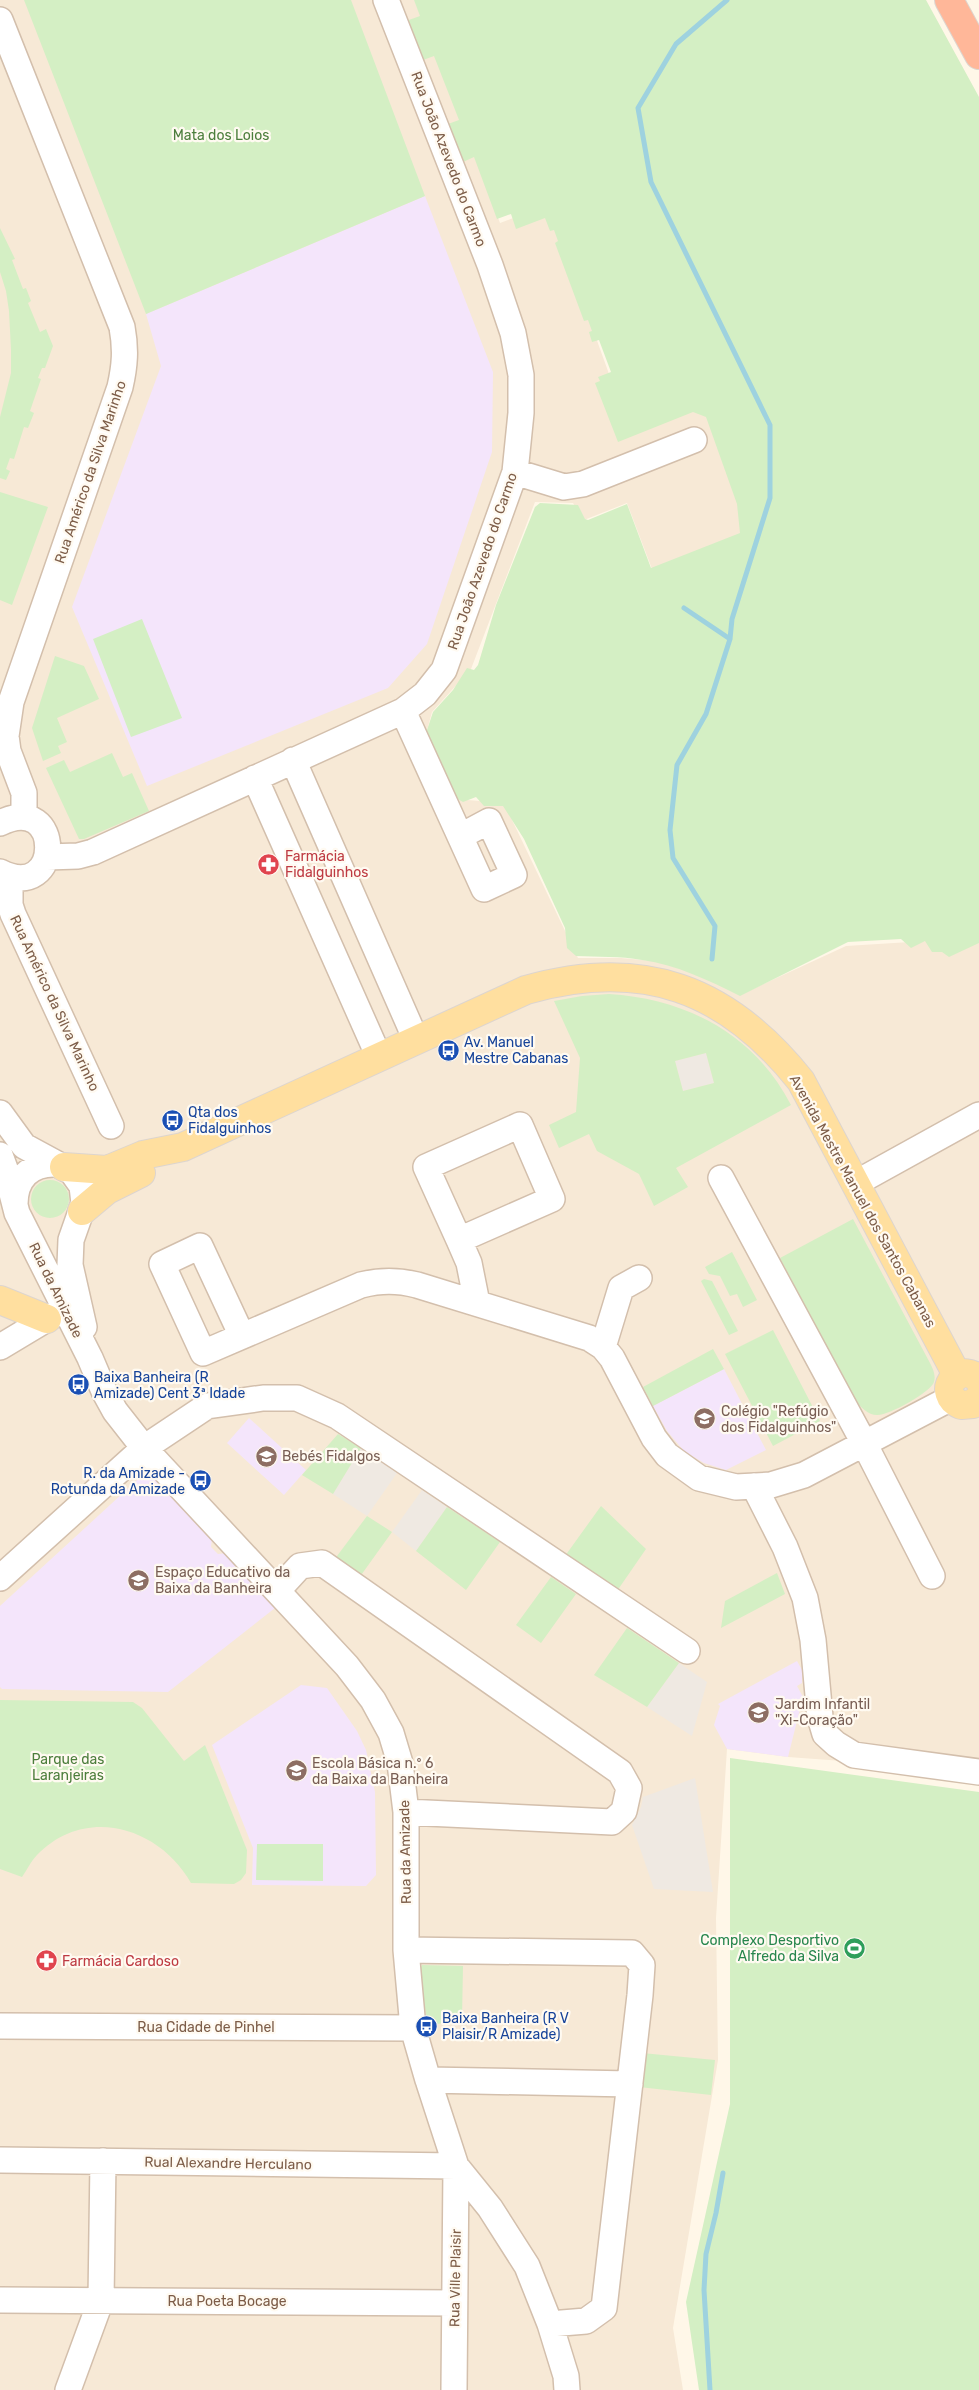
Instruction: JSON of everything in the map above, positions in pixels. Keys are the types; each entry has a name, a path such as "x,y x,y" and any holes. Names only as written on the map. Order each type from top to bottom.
{"highway":[{"path":"949,0 979,55"}],"main road":[{"name":"Avenida Mestre Manuel dos Santos Cabanas","path":"60,1166 107,1170 143,1155 183,1147 526,990 580,978 608,976 666,984 693,993 726,1009 754,1030 780,1055 801,1081 970,1395"},
{"path":"80,1215 106,1190 151,1168 183,1147"},
{"path":"0,1300 56,1314"}],"street":[{"name":"Rua João Azevedo do Carmo","path":"47,857 78,856 93,852 403,711 425,694 444,670 515,472 521,412 521,375 513,333 490,265 386,0"},
{"name":"Rua Américo da Silva Marinho","path":"0,20 122,327 126,346 126,363 120,387 14,692 6,722 8,751 24,793 24,817"},
{"path":"515,472 564,487 583,484 694,440"},
{"path":"403,711 460,836"},
{"path":"293,760 416,1040"},
{"path":"255,778 379,1057"},
{"path":"0,823 10,818 24,817 36,822 45,832 49,844 47,857 42,867 32,875 22,878 5,874"},
{"name":"Rua Américo da Silva Marinho","path":"5,874 13,914 112,1126"},
{"name":"Rua da Amizade","path":"0,1113 24,1146 78,1178 82,1186 84,1194 80,1215 71,1240 70,1265 90,1358"},
{"path":"856,1183 979,1115"},
{"path":"459,1240 552,1199 520,1126 426,1167 459,1240 469,1262 477,1303"},
{"name":"Rua da Amizade","path":"0,1156 56,1314 90,1358 116,1411 144,1448 347,1666 374,1700 391,1732 400,1763 406,1812 406,1950 413,2028 456,2166 490,2208 527,2266 550,2324 566,2376 567,2390"},
{"path":"19,1212 15,1194 23,1176 38,1166 60,1166"},
{"path":"721,1178 864,1443 932,1576"},
{"name":"Rua da Amizade","path":"19,1212 30,1228 49,1233 65,1229 80,1215"},
{"path":"602,1347 621,1288 639,1278"},
{"path":"242,1336 361,1285 379,1280 398,1280 477,1303 590,1338 602,1347 619,1370 654,1438 667,1455 699,1478 736,1486 770,1484 804,1475 864,1443 970,1395"},
{"path":"0,1347 56,1314"},
{"path":"0,1578 144,1448 207,1406 263,1398 297,1398 337,1416 687,1651"},
{"path":"754,1486 785,1547 805,1598 818,1673 820,1717 826,1734 836,1744 854,1755 979,1772"},
{"path":"278,1590 300,1566 322,1563 620,1772 628,1788 624,1811 612,1822 406,1812"},
{"path":"406,1950 632,1953 642,1965 604,2308 586,2321 550,2324"},
{"name":"Rua Cidade de Pinhel","path":"0,2026 413,2028"},
{"path":"428,2080 630,2084"},
{"name":"Rual Alexandre Herculano","path":"0,2160 456,2166"},
{"path":"68,2390 101,2300 103,2161"},
{"name":"Rua Ville Plaisir","path":"454,2390 456,2166"},
{"name":"Rua Poeta Bocage","path":"0,2300 454,2303"}],"shaded area":[{"path":"0,0 415,0 500,223 548,205 630,432 704,405 749,534 652,569 627,503 584,520 573,503 535,502 471,669 432,712 426,734 455,799 504,803 578,958 621,958 664,962 742,994 846,946 926,941 979,942 979,1771 788,1757 727,1749 716,1918 718,2060 673,2328 683,2390 0,2390"},
{"path":"425,196 493,372 492,452 427,644 388,688 147,786 72,607 161,366 146,314"},
{"path":"706,1053 714,1083 683,1091 675,1061"},
{"name":"Colégio \"Refúgio dos Fidalguinhos\"","path":"724,1369 766,1450 726,1470 704,1463 684,1451 667,1431 653,1406"},
{"name":"Bebés Fidalgos","path":"249,1418 306,1470 284,1495 227,1443"},
{"path":"361,1448 397,1473 367,1516 333,1494"},
{"name":"Espaço Educativo da Baixa da Banheira","path":"147,1471 150,1471 212,1539 211,1547 218,1554 227,1553 275,1608 168,1692 2,1689 0,1687 0,1606"},
{"path":"422,1490 447,1507 416,1551 392,1532"},
{"name":"Jardim Infantil \"Xi-Coração\"","path":"797,1661 802,1670 802,1683 797,1686 803,1697 788,1757 727,1749 714,1725 720,1706 718,1704"},
{"path":"679,1663 707,1682 692,1736 647,1707"},
{"name":"Escola Básica n.º 6 da Baixa da Banheira","path":"301,1685 327,1688 357,1731 366,1750 375,1792 376,1875 366,1886 252,1885 253,1848 212,1745"},
{"path":"695,1778 713,1892 654,1889 632,1825 641,1807 643,1797"}],"green space":[{"name":"Mata dos Loios","path":"24,0 351,0 425,196 146,314"},
{"path":"414,0 926,0 979,97 979,943 949,957 942,952 932,952 925,941 911,948 901,939 848,942 740,996 716,984 668,965 626,958 576,956 567,948 565,928 524,839 503,806 484,806 476,797 463,802 456,798 426,733 433,712 453,690 467,668 474,670 478,665 496,605 535,507 540,503 578,505 585,519 588,520 627,504 651,568 740,533 737,504 706,417 693,412 618,442 595,383 600,381 598,377 611,372 599,340 592,342 589,332 592,331 588,320 584,321 555,243 558,241 554,230 550,231 545,218 516,229 511,214 497,219 474,157 463,162 448,124 459,120 434,56 423,60 406,21 420,16"},
{"path":"0,228 15,259 12,260 23,289 26,288 31,301 28,303 40,332 46,329 53,346 45,368 42,368 38,378 41,379 30,411 34,413 28,428 24,427 14,459 10,458 6,469 10,471 6,480 0,478 0,417 11,373 11,350 9,311 6,291 0,272"},
{"path":"0,492 48,507 12,605 0,600"},
{"path":"142,619 182,718 131,737 93,639"},
{"path":"55,656 84,666 99,699 57,718 67,742 58,746 61,753 43,761 32,728"},
{"path":"112,753 123,777 132,773 149,811 84,839 79,839 46,768 64,760 70,772"},
{"path":"609,994 638,997 665,1003 715,1025 738,1040 758,1058 776,1080 791,1105 676,1168 688,1187 654,1206 639,1174 597,1151 589,1134 559,1148 549,1125 576,1112 580,1058 554,1001","holes":["706,1053 714,1083 683,1091 675,1061"]},
{"path":"50,1180 63,1186 69,1199 63,1212 50,1218 37,1212 31,1199 37,1186"},
{"path":"853,1219 930,1363 935,1379 931,1386 918,1397 890,1412 877,1415 871,1414 855,1401 780,1258"},
{"path":"732,1252 757,1300 743,1307 737,1294 730,1296 720,1276 709,1274 705,1267"},
{"path":"704,1279 712,1281 738,1331 729,1335 701,1281"},
{"path":"773,1330 820,1421 773,1446 725,1354"},
{"path":"713,1349 724,1369 653,1406 643,1387"},
{"path":"338,1434 361,1448 333,1494 302,1475"},
{"path":"601,1506 646,1549 617,1591 565,1556"},
{"path":"447,1507 500,1542 466,1590 416,1551"},
{"path":"367,1516 392,1532 359,1578 334,1560"},
{"path":"777,1573 785,1594 721,1628 725,1601"},
{"path":"551,1577 576,1594 541,1643 516,1625"},
{"path":"627,1628 679,1663 647,1707 594,1675"},
{"name":"Parque das Laranjeiras","path":"0,1700 133,1702 142,1708 184,1761 205,1745 247,1850 246,1873 241,1880 234,1884 191,1883 177,1864 160,1848 141,1836 120,1829 99,1827 77,1830 56,1840 37,1855 22,1877 0,1869"},
{"name":"Complexo Desportivo Alfredo da Silva","path":"730,1758 979,1792 979,2390 699,2390 686,2302 730,2104"},
{"path":"257,1844 323,1844 323,1881 256,1880"},
{"path":"422,1965 463,1966 462,2019 428,2026 419,1972"},
{"path":"642,2053 715,2060 711,2095 639,2087"}],"waterway":[{"path":"712,959 715,926 673,858 670,830 677,765 706,714 730,639 732,619 770,498 770,425 651,182 638,108 676,44 727,0"},
{"path":"684,608 730,639"},
{"path":"710,2390 704,2290 706,2254 723,2173"}],"place":[{"name":"Farmácia Fidalguinhos","path":"269,864"},
{"name":"Av. Manuel Mestre Cabanas","path":"448,1050"},
{"name":"Qta dos Fidalguinhos","path":"172,1120"},
{"name":"Baixa Banheira (R Amizade) Cent 3ª Idade","path":"78,1385"},
{"name":"Colégio \"Refúgio dos Fidalguinhos\"","path":"705,1419"},
{"name":"Bebés Fidalgos","path":"266,1456"},
{"name":"R. da Amizade - Rotunda da Amizade","path":"201,1481"},
{"name":"Espaço Educativo da Baixa da Banheira","path":"139,1580"},
{"name":"Jardim Infantil \"Xi-Coração\"","path":"759,1712"},
{"name":"Escola Básica n.º 6 da Baixa da Banheira","path":"296,1771"},
{"name":"Complexo Desportivo Alfredo da Silva","path":"855,1948"},
{"name":"Farmácia Cardoso","path":"46,1961"},
{"name":"Baixa Banheira (R V Plaisir/R Amizade)","path":"426,2026"}]}
